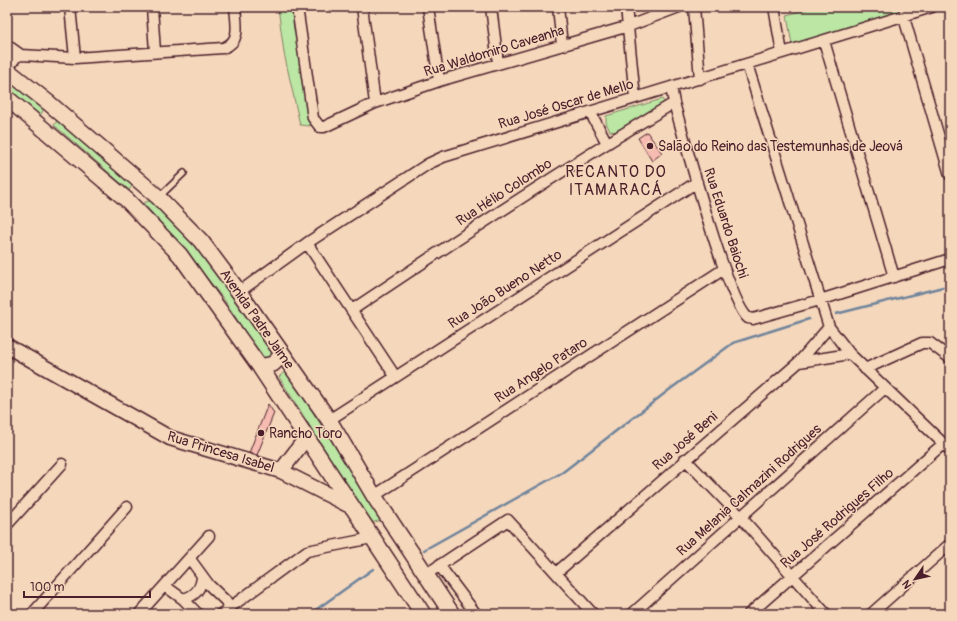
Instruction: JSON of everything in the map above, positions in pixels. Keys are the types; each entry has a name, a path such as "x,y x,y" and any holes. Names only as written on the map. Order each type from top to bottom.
{"main road":[{"name":"Avenida Padre Jaime","path":"7,70 50,104 158,197 200,241 239,292 328,420 374,496 452,614"},
{"name":"Avenida Padre Jaime","path":"7,98 127,200 180,255 260,367 423,614"},
{"path":"35,121 47,114 50,104"},
{"path":"127,200 132,190 142,184"},
{"path":"260,367 273,364 282,355"},
{"path":"369,534 379,529 399,534"}],"street":[{"path":"70,7 75,58"},
{"path":"152,7 155,52"},
{"path":"7,70 16,57 21,55 75,58 223,48 232,44 236,38 234,7"},
{"name":"Rua Waldomiro Caveanha","path":"297,7 313,118 320,127 328,127 375,103 439,81 629,26 679,7"},
{"path":"362,7 375,103"},
{"path":"428,7 439,81"},
{"path":"491,7 498,63"},
{"path":"558,7 562,45"},
{"path":"626,7 635,98"},
{"path":"694,7 700,79"},
{"path":"774,7 782,53"},
{"name":"Rua José Oscar de Mello","path":"239,292 308,243 422,168 443,157 824,41 903,14 932,7"},
{"path":"903,14 950,175"},
{"path":"824,41 894,277"},
{"path":"7,45 21,55"},
{"path":"747,64 829,327 850,354 947,447"},
{"name":"Rua Eduardo Baiochi","path":"671,87 674,103 697,182 724,269 742,312 748,318 753,319 820,300"},
{"name":"Rua Hélio Colombo","path":"352,310 453,242 607,142 674,103"},
{"path":"590,112 607,142"},
{"name":"Rua João Bueno Netto","path":"328,420 697,182"},
{"path":"308,243 395,376"},
{"path":"820,300 950,259"},
{"name":"Rua Angelo Pataro","path":"374,496 724,269"},
{"name":"Rua José Beni","path":"556,573 685,459 799,362 829,327"},
{"path":"865,368 922,343 930,342 950,358"},
{"name":"Rua Princesa Isabel","path":"7,346 170,438 281,470 352,508"},
{"path":"799,362 850,354"},
{"name":"Rua Melania Calmazini Rodrigues","path":"632,614 884,388"},
{"path":"281,470 306,438"},
{"name":"Rua José Rodrigues Filho","path":"749,614 792,576 947,447"},
{"path":"685,459 740,516 826,614"},
{"path":"7,525 62,464"},
{"path":"32,614 127,507"},
{"path":"425,575 508,520 593,614"},
{"path":"221,614 307,551 369,534"},
{"path":"139,614 190,559 209,536"},
{"path":"871,614 950,544"},
{"path":"190,559 202,577 231,606"},
{"path":"439,565 476,614"},
{"path":"183,598 191,596 198,590 202,577"},
{"path":"165,586 183,598 198,614"}],"lane":[{"path":"158,197 184,173"}],"green space":[{"path":"278,7 293,7 310,126 300,125 284,53"},
{"path":"814,7 922,7 792,45 787,15"},
{"path":"7,74 46,105 40,116 7,88"},
{"path":"662,99 666,104 617,132 610,131 606,123 606,116"},
{"path":"59,118 135,182 129,190 54,125"},
{"path":"152,200 196,243 278,354 265,363 225,301 181,245 143,203"},
{"path":"286,370 382,520 371,523 279,377"}],"building":[{"name":"Salão do Reino das Testemunhas de Jeová","path":"647,132 662,153 652,161 638,138"},
{"name":"Rancho Toro","path":"268,404 274,413 257,455 249,453"}],"waterway":[{"path":"836,314 943,287"},
{"path":"424,550 563,472 669,390 733,343 809,319"},
{"path":"310,614 373,569"}],"place":[{"name":"Salão do Reino das Testemunhas de Jeová","path":"650,146"},
{"name":"Rancho Toro","path":"261,433"}],"district":[{"name":"RECANTO DO ITAMARACÁ","path":"616,181"}]}
